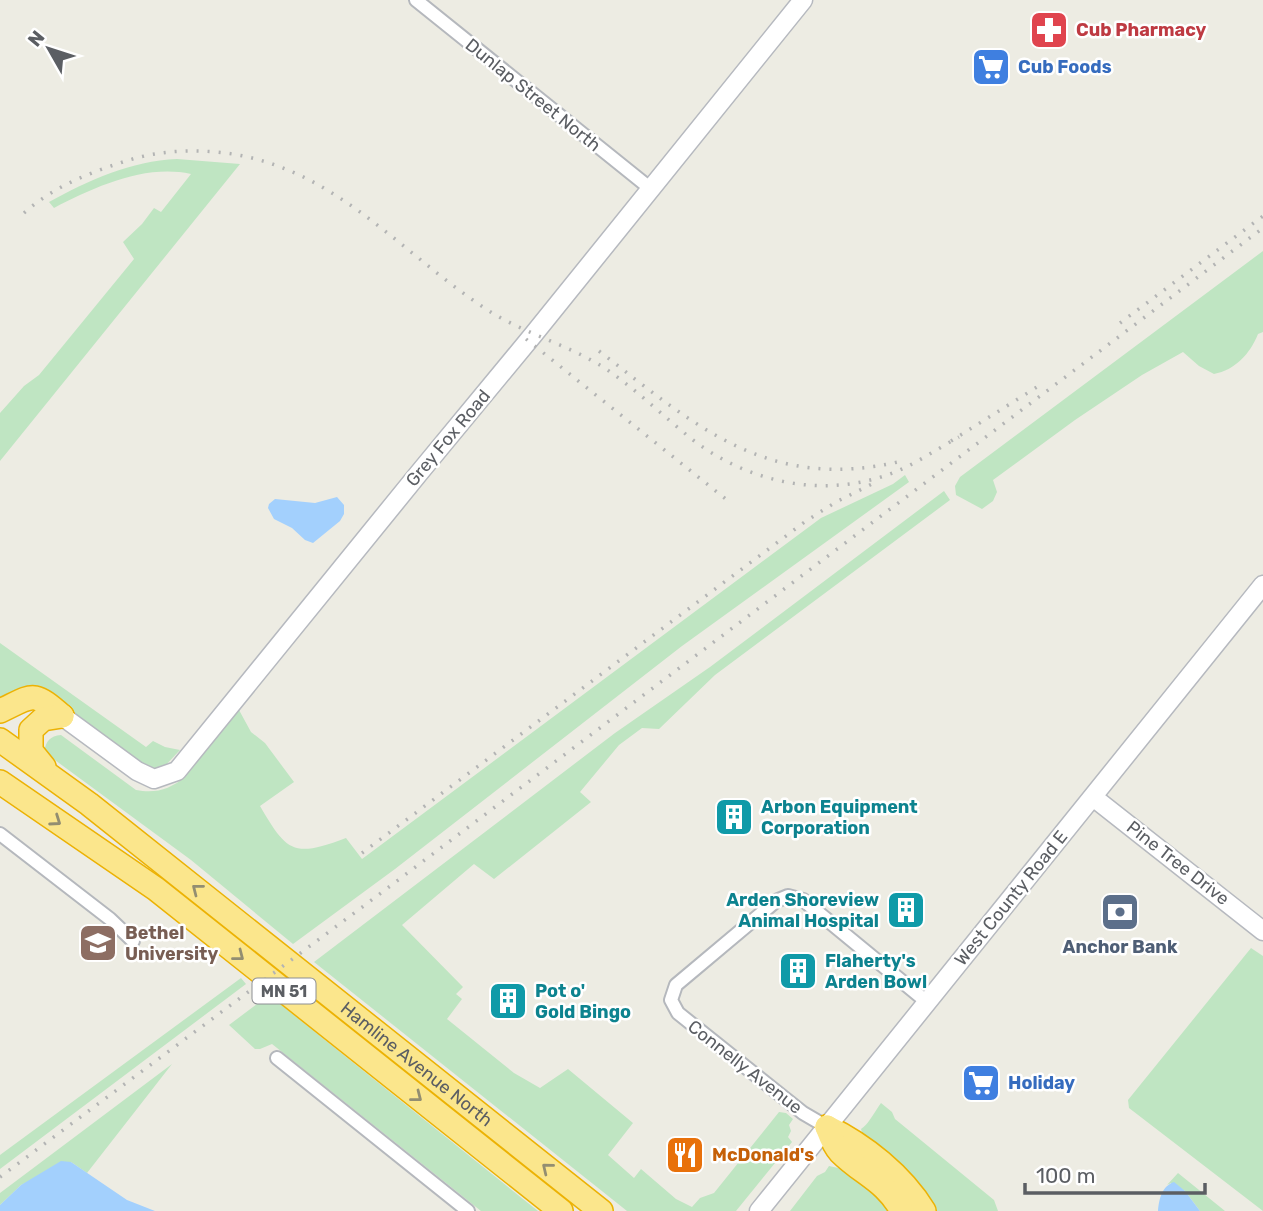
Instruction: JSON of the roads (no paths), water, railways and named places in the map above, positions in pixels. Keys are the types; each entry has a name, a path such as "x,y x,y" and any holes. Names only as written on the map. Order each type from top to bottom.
{"highway":[{"path":"0,711 16,702 36,696 62,716"},
{"path":"51,777 31,751 31,730 43,719 62,716"},
{"name":"Hamline Avenue North","path":"0,740 111,821 601,1211"},
{"name":"Hamline Avenue North","path":"0,782 156,889 561,1211"},
{"path":"827,1127 838,1151 883,1185 902,1211"},
{"path":"827,1127 850,1139 884,1166 924,1211"}],"street":[{"name":"Dunlap Street North","path":"416,0 651,189"},
{"name":"Grey Fox Road","path":"62,716 137,771 155,779 177,771 803,0"},
{"name":"West County Road E","path":"759,1211 1263,585"},
{"name":"Pine Tree Drive","path":"1093,797 1263,931"},
{"path":"0,834 110,919 133,941"},
{"name":"Connelly Avenue","path":"827,1127 803,1113 678,1013 671,1000 676,985 760,913 788,896 803,900 927,1002"},
{"path":"277,1058 468,1211"}],"water":[{"path":"337,497 344,505 344,514 340,521 313,543 274,519 268,508 275,499 315,503"},
{"path":"61,1161 71,1162 127,1200 155,1211 0,1211 0,1205 21,1185"},
{"path":"1174,1182 1185,1191 1200,1211 1158,1211 1164,1190"}],"railway":[{"path":"24,213 68,184 129,160 178,151 216,152 256,159 293,172 327,190 359,211 483,307 606,369 693,440 736,466 784,482 809,485 859,482 903,468 959,437"},
{"path":"1120,323 1263,216"},
{"path":"0,1177 1263,228"},
{"path":"526,339 732,504"},
{"path":"599,351 669,405 737,447 774,460 812,468 855,469 902,461"},
{"path":"951,441 1037,387"},
{"path":"362,853 806,521 872,484"}],"place":[{"name":"Cub Pharmacy","path":"1049,30"},
{"name":"Cub Foods","path":"991,67"},
{"name":"Arbon Equipment Corporation","path":"734,817"},
{"name":"Arden Shoreview Animal Hospital","path":"906,910"},
{"name":"Anchor Bank","path":"1120,912"},
{"name":"Bethel University","path":"98,943"},
{"name":"Flaherty's Arden Bowl","path":"798,971"},
{"name":"Pot o' Gold Bingo","path":"508,1001"},
{"name":"Holiday","path":"981,1083"},
{"name":"McDonald's","path":"685,1155"}]}
